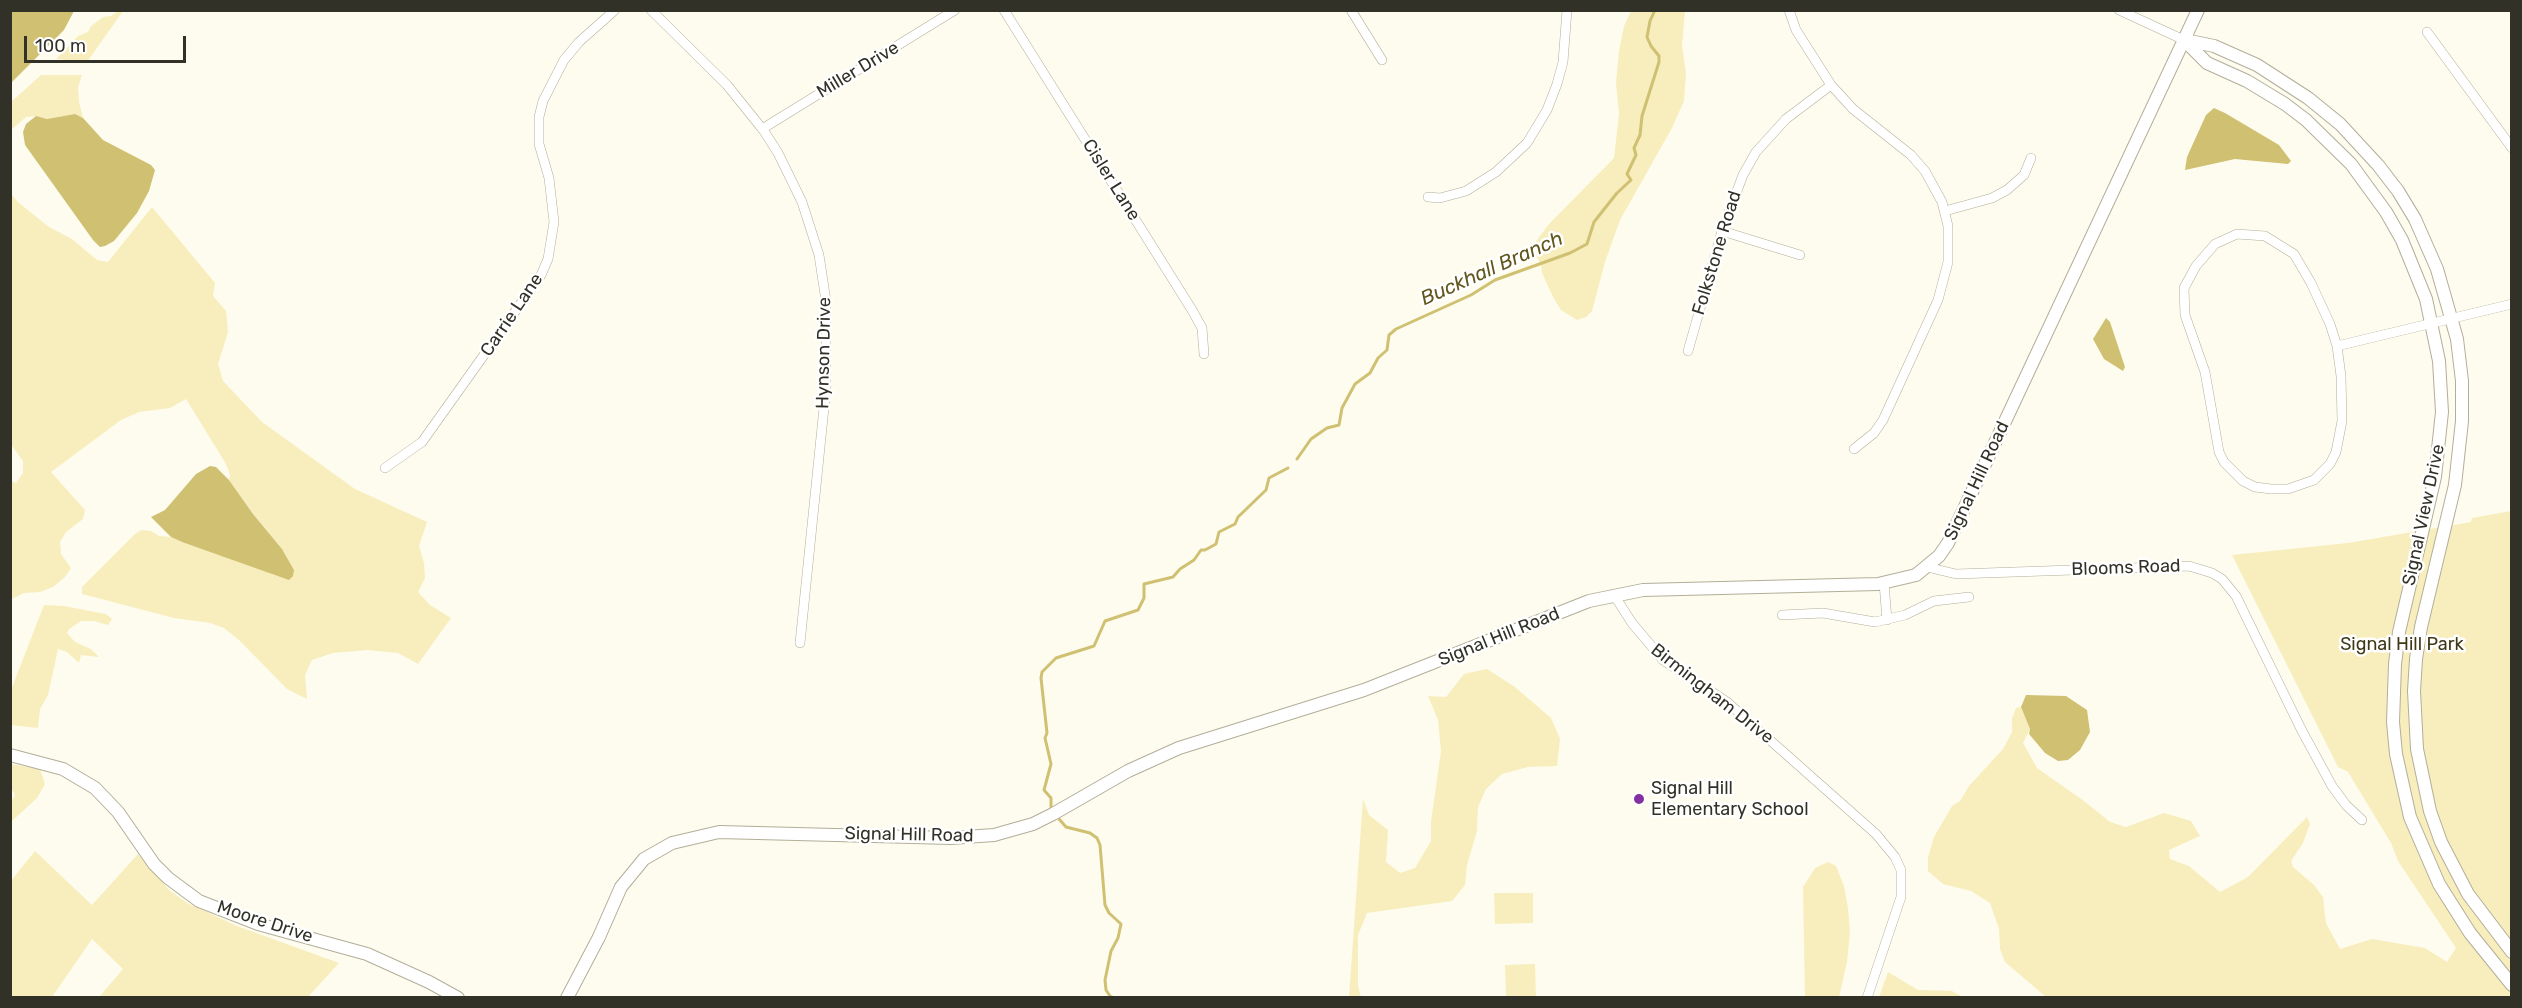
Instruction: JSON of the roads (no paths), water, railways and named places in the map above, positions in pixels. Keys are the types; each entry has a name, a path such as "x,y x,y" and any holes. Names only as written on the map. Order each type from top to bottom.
{"main road":[{"name":"Signal Hill Road","path":"567,998 599,937 621,887 644,859 672,843 719,832 951,838 976,837 1014,830 1053,814 1128,771 1179,748 1411,674 1568,609 1614,595 1643,590 1884,583 1916,575 1939,556 1948,543 2198,10"},
{"name":"Signal View Drive","path":"2184,40 2214,46 2268,71 2308,98 2360,144 2398,191 2415,219 2437,270 2452,319 2462,381 2460,450 2455,485 2421,627 2416,659 2414,700 2417,749 2430,811 2441,842 2468,894 2511,952"},
{"name":"Signal View Drive","path":"2184,40 2207,63 2247,81 2299,115 2351,164 2386,212 2415,269 2433,324 2442,393 2440,445 2435,477 2399,632 2393,696 2396,754 2410,817 2439,884 2470,933 2511,984"},
{"name":"Moore Drive","path":"10,755 63,769 95,788 118,812 161,871 199,901 258,924 366,954 429,982 458,998"}],"street":[{"name":"Carrie Lane","path":"386,468 422,442 541,275 548,259 554,222 551,188 539,144 539,117 543,101 564,60 579,42 615,10"},
{"name":"Hynson Drive","path":"651,10 727,85 762,129 778,153 802,202 819,255 826,301 826,388 800,644"},
{"name":"Miller Drive","path":"762,129 955,10"},
{"name":"Cisler Lane","path":"1004,10 1192,310 1202,328 1204,354"},
{"path":"1351,10 1382,60"},
{"path":"1428,197 1440,198 1466,191 1496,172 1527,143 1547,110 1557,84 1566,39 1567,10"},
{"path":"1789,10 1796,30 1809,54 1831,85 1853,109 1911,155 1925,171 1935,186 1945,211 1950,240 1948,262 1938,300 1884,420 1874,434 1854,449"},
{"path":"2119,10 2184,40"},
{"path":"2427,32 2511,148"},
{"name":"Folkstone Road","path":"1688,351 1735,191 1756,152 1786,119 1831,85"},
{"path":"1945,211 1992,198 2007,190 2024,176 2031,158"},
{"path":"1722,231 1800,255"},
{"path":"2252,234 2275,241 2294,254 2303,266 2330,324 2337,346 2341,376 2342,421 2340,436 2330,464 2314,480 2288,489 2263,489 2243,481 2231,471 2219,452 2205,372 2185,315 2184,288 2196,266 2215,244 2226,238 2252,234"},
{"path":"2337,346 2511,304"},
{"name":"Blooms Road","path":"1927,567 1956,574 2189,566 2212,573 2222,579 2236,596 2301,729 2332,786 2346,806 2362,820"},
{"path":"1884,583 1887,620"},
{"name":"Birmingham Drive","path":"1614,595 1632,623 1663,660 1727,702 1876,834 1895,857 1901,870 1901,897 1867,998"},
{"path":"1782,615 1823,613 1868,622 1905,615 1934,601 1969,597"}],"waterway":[{"name":"Buckhall Branch","path":"1297,459 1311,439 1327,428 1339,425 1342,408 1355,384 1370,373 1378,358 1387,350 1389,335 1396,329 1471,295 1495,280 1570,253 1587,244 1594,222 1617,193 1631,180 1627,174 1636,155 1634,148 1640,135 1642,116 1659,62 1659,56 1647,37 1655,10"},
{"name":"Buckhall Branch","path":"1051,807 1051,798 1044,790 1051,764 1045,738 1047,733 1042,672 1056,658 1094,646 1105,621 1138,610 1144,598 1144,584 1173,577 1180,569 1194,560 1201,550 1216,544 1219,532 1235,524 1238,517 1266,490 1269,478 1288,468"},
{"name":"Buckhall Branch","path":"1059,819 1066,827 1090,833 1097,838 1100,845 1105,905 1109,913 1121,924 1118,938 1111,951 1105,980 1106,990 1114,998"}],"place":[{"name":"Signal Hill Elementary School","path":"1639,799"}],"park label":[{"name":"Signal Hill Park","path":"2402,645"}]}
